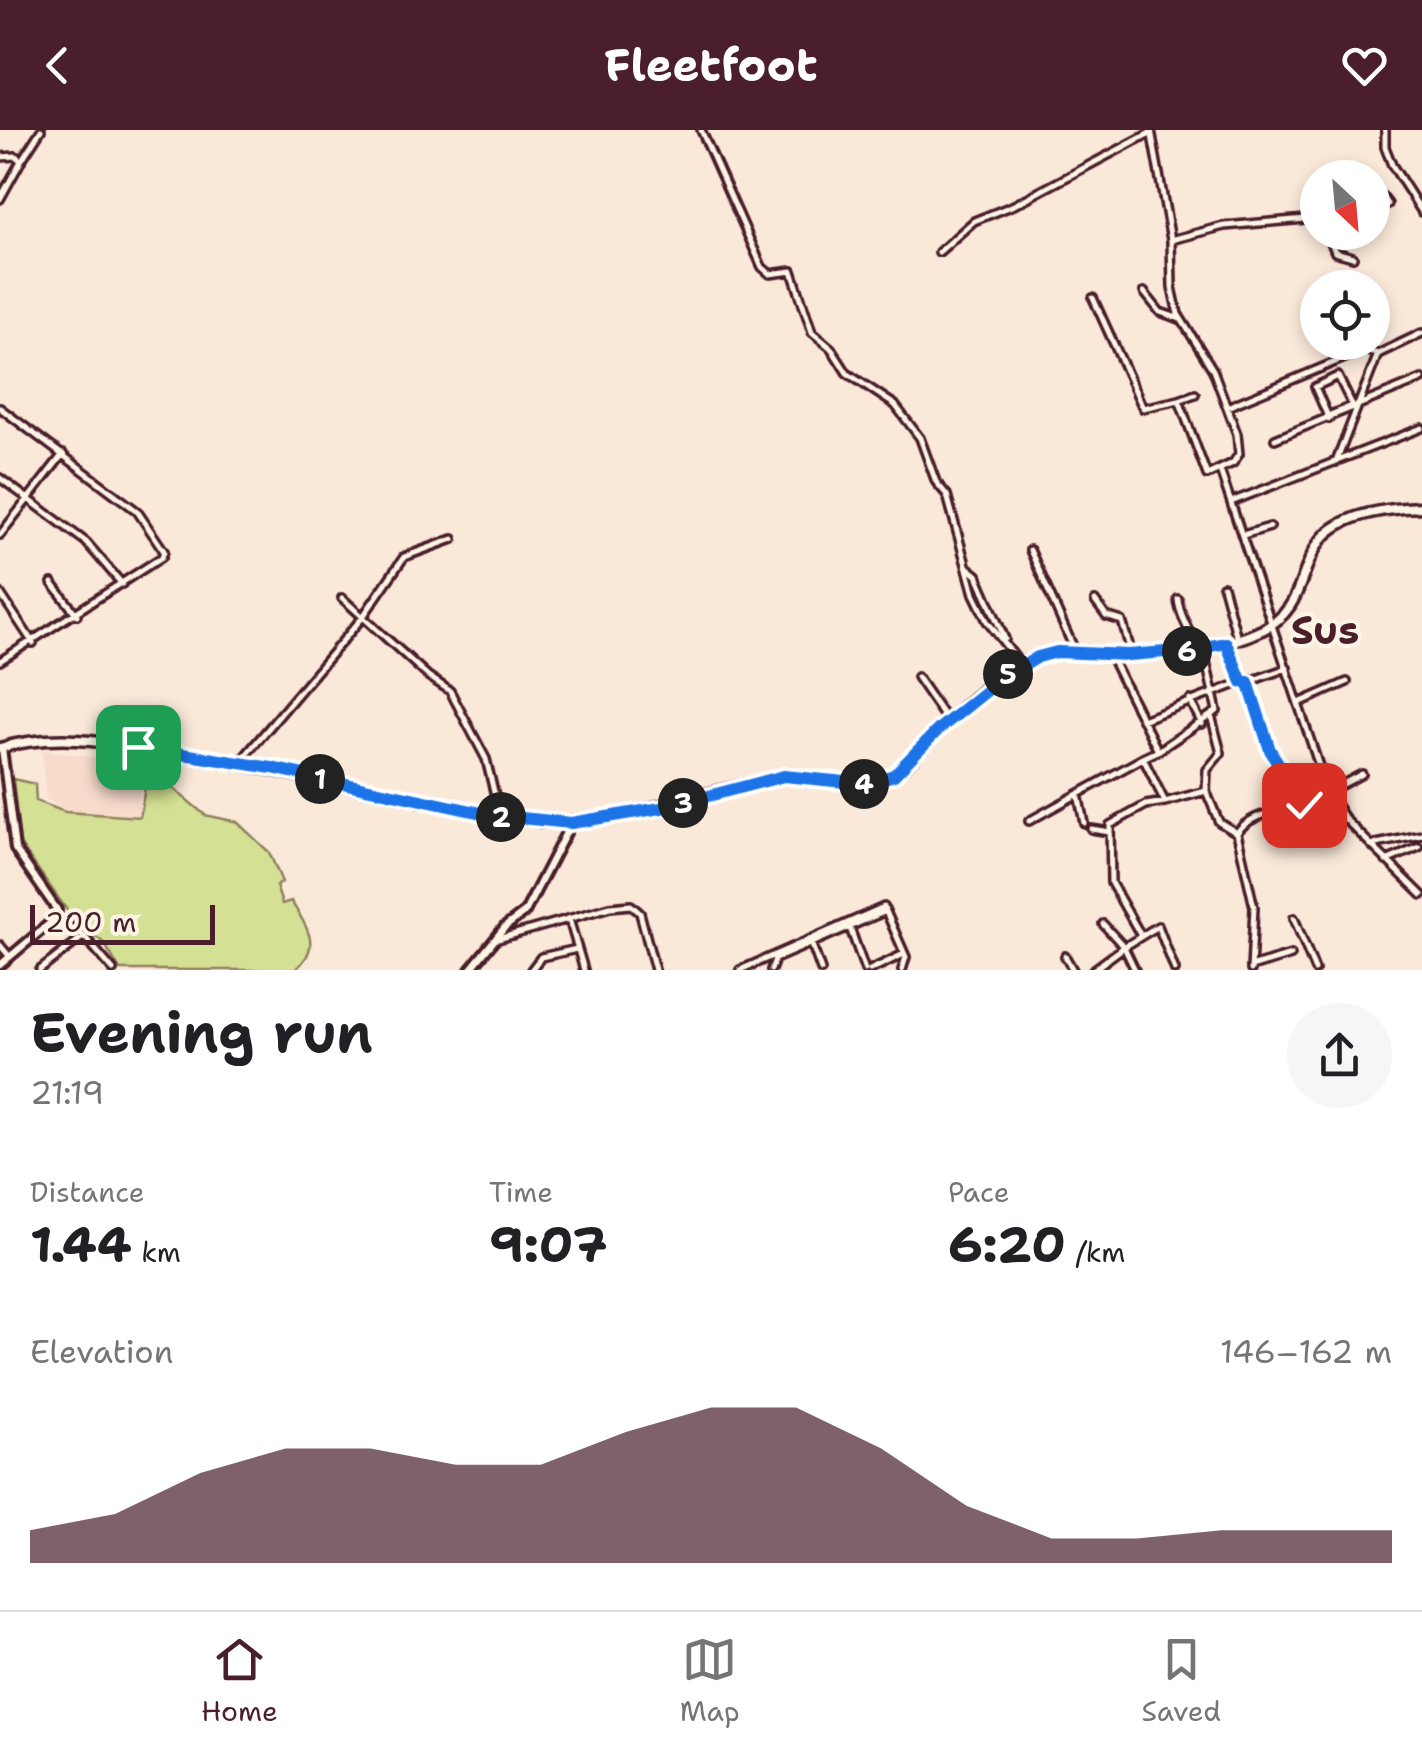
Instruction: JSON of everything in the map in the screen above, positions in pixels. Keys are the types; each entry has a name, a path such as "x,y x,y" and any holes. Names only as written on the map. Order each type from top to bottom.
{"main road":[{"path":"1,748 74,738 239,763 500,816 571,823 667,807 784,776 865,784 894,775 948,722 1021,664 1044,655 1199,649 1237,641 1274,624 1302,590 1320,540 1335,528 1379,512 1422,507"}],"street":[{"path":"0,199 41,130"},
{"path":"701,130 762,266 770,274 792,271 812,332 831,348 847,373 878,392 909,420 936,482 948,495 965,566 987,621 1021,664"},
{"path":"1385,130 1385,147 1392,165 1422,212"},
{"path":"939,252 974,220 1014,206 1151,132 1171,240 1172,286 1180,319 1213,370 1239,454 1220,470 1207,475 1179,400"},
{"path":"0,158 16,156 21,161"},
{"path":"1171,240 1224,226 1300,220"},
{"path":"1334,250 1353,256"},
{"path":"1144,292 1160,312 1180,319"},
{"path":"1093,298 1143,408 1195,394"},
{"path":"1390,348 1422,333"},
{"path":"1227,407 1340,360"},
{"path":"1336,462 1375,360"},
{"path":"1328,418 1315,386 1338,376 1355,408"},
{"path":"1275,439 1422,379"},
{"path":"0,408 137,511 164,548 162,557 0,661"},
{"path":"1231,502 1422,428"},
{"path":"0,535 63,454"},
{"path":"1220,470 1328,791 1370,845 1422,896"},
{"path":"0,478 86,542 122,584"},
{"path":"1243,535 1270,527"},
{"path":"239,763 362,618 404,558 453,539"},
{"path":"1030,550 1075,651"},
{"path":"52,583 76,615"},
{"path":"1223,586 1237,641"},
{"path":"0,593 33,643"},
{"path":"342,598 450,691 486,759 500,816"},
{"path":"1029,821 1158,750 1217,712 1199,649 1190,624 1180,615 1178,599"},
{"path":"1095,601 1106,616 1122,621 1132,654"},
{"path":"1226,643 1270,750 1304,805"},
{"path":"1109,653 1158,750"},
{"path":"1142,720 1288,668"},
{"path":"917,677 948,722"},
{"path":"1299,703 1347,682"},
{"path":"1190,700 1202,724"},
{"path":"1212,718 1221,752 1207,770 1206,790 1212,812 1237,834 1254,907 1251,968 1290,955"},
{"path":"1,748 15,848 52,899 56,918 84,936 113,970"},
{"path":"1143,758 1165,802"},
{"path":"1237,834 1253,816 1304,805 1362,774"},
{"path":"1140,934 1112,883 1112,822 1146,804 1206,790"},
{"path":"1078,794 1084,823"},
{"path":"470,970 494,939 525,912 571,823"},
{"path":"1227,826 1242,824"},
{"path":"1091,828 1110,832"},
{"path":"1370,845 1422,835"},
{"path":"1386,862 1419,848"},
{"path":"494,939 622,904 637,908 655,970"},
{"path":"740,970 877,908 886,911 904,954 907,964 902,970"},
{"path":"774,970 773,960 886,911"},
{"path":"0,965 56,918"},
{"path":"1294,918 1313,967"},
{"path":"569,919 584,970"},
{"path":"1103,924 1124,947 1135,970"},
{"path":"1093,970 1140,934 1158,926 1175,970"},
{"path":"850,928 868,970 904,954"},
{"path":"40,970 48,968 84,936"},
{"path":"812,944 821,970"},
{"path":"0,945 10,957"},
{"path":"531,970 541,956 578,949"},
{"path":"1065,956 1074,970"}],"shaded area":[{"path":"42,750 144,764 138,817 65,811 46,799"}],"green space":[{"path":"13,779 35,784 36,801 65,812 140,817 146,781 169,785 205,815 237,822 269,852 282,882 276,886 282,904 291,901 307,928 310,945 304,961 295,970 120,970 104,943 74,920 20,844"}],"district":[{"name":"Sus","path":"1325,630"}],"route":[{"path":"138,747 272,768 491,815 571,823 667,807 784,776 865,784 894,775 939,729 1021,664 1038,657 1075,651 1129,655 1226,643 1242,682 1248,682 1270,750 1304,805"}]}
